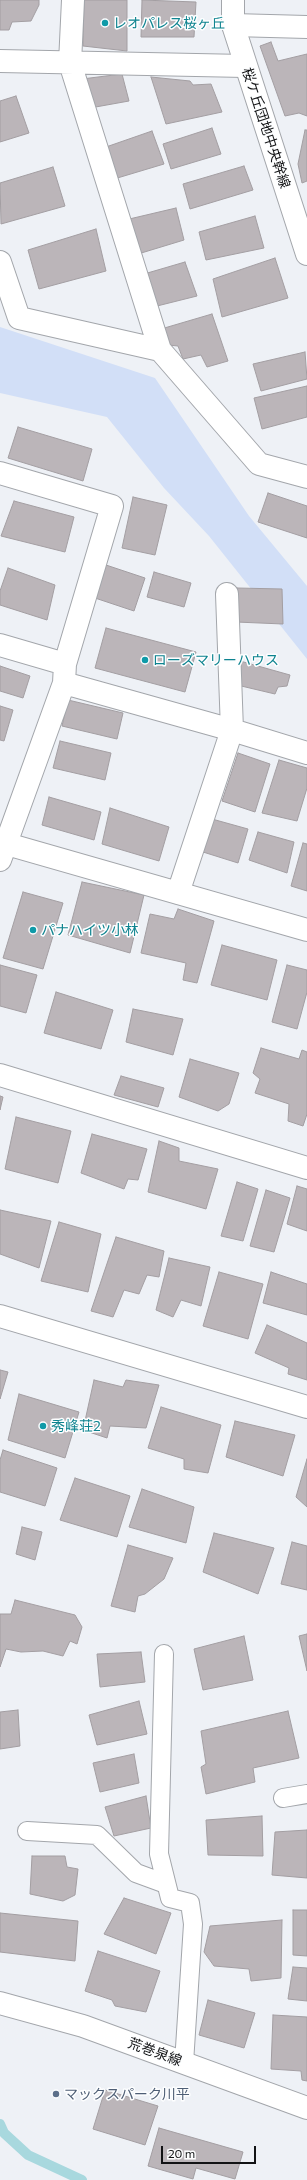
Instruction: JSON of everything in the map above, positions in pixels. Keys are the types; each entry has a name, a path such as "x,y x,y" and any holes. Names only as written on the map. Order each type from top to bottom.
{"street":[{"path":"73,0 70,63 160,350 259,464 307,477"},
{"name":"桜ケ丘団地中央幹線","path":"233,0 233,25 307,254"},
{"path":"233,25 307,27"},
{"path":"0,61 246,66"},
{"path":"0,262 19,318 160,350"},
{"path":"0,473 112,506 65,674 2,848 178,893 307,930"},
{"path":"178,893 232,730 227,594"},
{"path":"0,644 65,674 232,730 307,753"},
{"path":"0,1075 307,1168"},
{"path":"0,1316 307,1407"},
{"name":"荒巻泉線","path":"0,2003 83,2026 307,2108"}],"lane":[{"path":"164,1654 159,1854 170,1898 190,1903 193,1924 184,2063"},
{"path":"283,1798 307,1794"},
{"path":"27,1831 97,1835 136,1873 166,1884"}],"shaded area":[{"path":"0,327 155,378 249,516 307,586 307,659 209,536 164,488 107,417 0,393"}],"building":[{"path":"0,0 39,0 39,5 31,21 12,22 9,30 0,30"},
{"name":"レオパレス桜ヶ丘","path":"84,0 127,0 127,51 83,46"},
{"path":"142,0 196,2 194,37 141,37"},
{"path":"271,42 278,61 307,54 307,116 299,113 285,116 260,46"},
{"path":"122,74 129,101 90,108 82,79"},
{"path":"151,77 190,81 193,85 211,84 222,112 166,124"},
{"path":"16,96 29,133 0,142 0,101"},
{"path":"212,128 221,154 171,169 163,144"},
{"path":"305,130 307,130 307,181 302,183 298,164"},
{"path":"152,131 164,164 114,179 106,147"},
{"path":"244,166 253,190 190,209 183,184"},
{"path":"53,167 65,206 1,224 0,183"},
{"path":"176,208 184,240 138,254 125,220"},
{"path":"255,216 264,248 206,260 199,232"},
{"path":"96,229 106,271 39,289 28,250"},
{"path":"275,258 288,298 222,317 213,279"},
{"path":"185,262 197,296 153,307 144,274"},
{"path":"212,314 228,361 207,367 201,355 183,359 178,346 168,345 161,329"},
{"path":"305,352 307,379 261,391 253,364"},
{"path":"307,386 307,417 262,429 254,398"},
{"path":"18,427 92,449 83,481 8,458"},
{"path":"268,493 307,506 307,538 258,522"},
{"path":"133,497 167,505 155,555 122,548"},
{"path":"14,501 74,517 65,552 1,536"},
{"path":"103,564 145,578 134,611 92,597"},
{"path":"8,568 55,585 47,620 0,605 0,591"},
{"path":"154,572 191,583 184,607 147,597"},
{"path":"237,588 282,589 283,624 236,622"},
{"name":"ローズマリーハウス","path":"106,628 196,652 185,692 95,668"},
{"path":"240,661 290,675 287,686 278,687 275,694 237,685"},
{"path":"0,666 30,676 23,698 0,691"},
{"path":"68,700 123,713 117,739 62,726"},
{"path":"0,706 13,710 4,741 0,740"},
{"path":"60,741 111,753 105,780 53,768"},
{"path":"238,753 270,764 255,812 222,801"},
{"path":"279,760 307,768 307,788 297,821 262,813"},
{"path":"49,797 101,812 94,840 42,825"},
{"path":"110,808 169,827 159,861 102,844"},
{"path":"212,819 248,829 238,863 203,852"},
{"path":"258,832 294,842 287,873 249,860"},
{"path":"303,843 307,844 307,891 291,886"},
{"path":"82,882 144,895 130,953 68,935"},
{"name":"パナハイツ小林","path":"23,892 63,903 43,969 3,958"},
{"path":"178,909 214,921 197,983 183,980 186,963 141,953 150,914 174,919"},
{"path":"222,945 277,960 267,1000 211,985"},
{"path":"0,965 37,975 26,1013 0,1006"},
{"path":"287,965 307,970 307,992 297,1029 272,1022"},
{"path":"56,992 113,1010 101,1049 44,1033"},
{"path":"133,1009 183,1019 173,1055 126,1042"},
{"path":"261,1048 299,1059 302,1050 307,1052 307,1114 303,1126 288,1121 289,1104 255,1093 260,1079 253,1073"},
{"path":"190,1059 239,1073 229,1104 218,1111 179,1097"},
{"path":"121,1076 164,1088 158,1107 114,1095"},
{"path":"0,1096 3,1097 0,1110"},
{"path":"16,1117 71,1131 58,1183 5,1169"},
{"path":"92,1134 147,1149 138,1180 128,1179 124,1189 81,1173"},
{"path":"159,1141 179,1148 179,1161 218,1169 206,1209 148,1192"},
{"path":"237,1182 258,1189 243,1241 221,1236"},
{"path":"297,1186 307,1189 307,1231 287,1224"},
{"path":"266,1190 290,1198 274,1252 250,1246"},
{"path":"0,1210 51,1221 39,1268 0,1254"},
{"path":"59,1222 101,1234 88,1292 41,1281"},
{"path":"116,1237 164,1251 159,1277 147,1275 139,1294 124,1290 113,1317 91,1311"},
{"path":"169,1258 210,1267 201,1306 181,1300 173,1317 156,1310"},
{"path":"219,1272 263,1284 248,1339 203,1326"},
{"path":"271,1272 307,1284 307,1315 263,1303"},
{"path":"267,1325 307,1343 307,1380 288,1374 289,1368 255,1353"},
{"path":"0,1370 8,1372 0,1399"},
{"path":"94,1380 123,1387 126,1380 159,1385 146,1428 110,1426 107,1438 83,1430"},
{"name":"秀峰荘2","path":"19,1394 79,1412 65,1458 8,1440"},
{"path":"161,1407 221,1425 208,1473 184,1469 184,1459 148,1448"},
{"path":"235,1421 295,1435 283,1476 226,1457"},
{"path":"3,1450 57,1468 45,1506 0,1492 0,1460"},
{"path":"307,1459 307,1507 296,1497"},
{"path":"75,1478 130,1496 117,1537 60,1520"},
{"path":"142,1489 194,1507 186,1543 129,1527"},
{"path":"22,1527 42,1532 35,1560 16,1554"},
{"path":"214,1533 274,1548 258,1594 203,1572"},
{"path":"292,1542 307,1546 307,1590 281,1584"},
{"path":"128,1545 173,1558 164,1579 145,1594 138,1596 135,1612 111,1606"},
{"path":"15,1600 75,1615 82,1627 77,1644 70,1641 63,1656 43,1651 21,1652 6,1649 0,1667 0,1614 11,1614"},
{"path":"307,1634 307,1671 299,1636"},
{"path":"244,1636 253,1680 203,1690 194,1649"},
{"path":"141,1652 145,1682 100,1687 97,1654"},
{"path":"139,1701 147,1734 97,1745 89,1715"},
{"path":"18,1710 20,1746 0,1749 0,1712"},
{"path":"288,1711 299,1758 253,1768 255,1782 206,1794 201,1767 206,1764 201,1731"},
{"path":"134,1754 139,1783 100,1792 93,1763"},
{"path":"146,1796 151,1828 114,1836 105,1807"},
{"path":"262,1816 263,1856 208,1855 206,1820"},
{"path":"307,1830 307,1878 272,1875 275,1832"},
{"path":"32,1856 65,1856 67,1867 78,1869 75,1895 63,1901 30,1894"},
{"path":"124,1898 171,1913 156,1954 104,1934"},
{"path":"293,1910 307,1910 307,1956 293,1955"},
{"path":"0,1913 78,1921 75,1961 0,1952"},
{"path":"282,1920 281,1978 251,1981 249,1969 214,1966 204,1952 210,1926"},
{"path":"98,1951 160,1971 146,2012 115,2006 112,2000 85,1991"},
{"path":"293,1967 307,1968 307,2001 288,1999"},
{"path":"208,2000 255,2013 244,2048 199,2035"},
{"path":"273,2015 307,2017 307,2081 302,2080 301,2071 271,2069"},
{"path":"105,2090 158,2106 145,2145 93,2129"},
{"path":"159,2128 243,2152 235,2179 196,2168 193,2179 148,2166"}],"waterway":[{"path":"0,2124 4,2133 28,2155 82,2180"}],"place":[{"name":"レオパレス桜ヶ丘","path":"105,23"},
{"name":"ローズマリーハウス","path":"145,660"},
{"name":"パナハイツ小林","path":"33,930"},
{"name":"秀峰荘2","path":"43,1426"},
{"name":"マックスパーク川平","path":"56,2094"}]}
